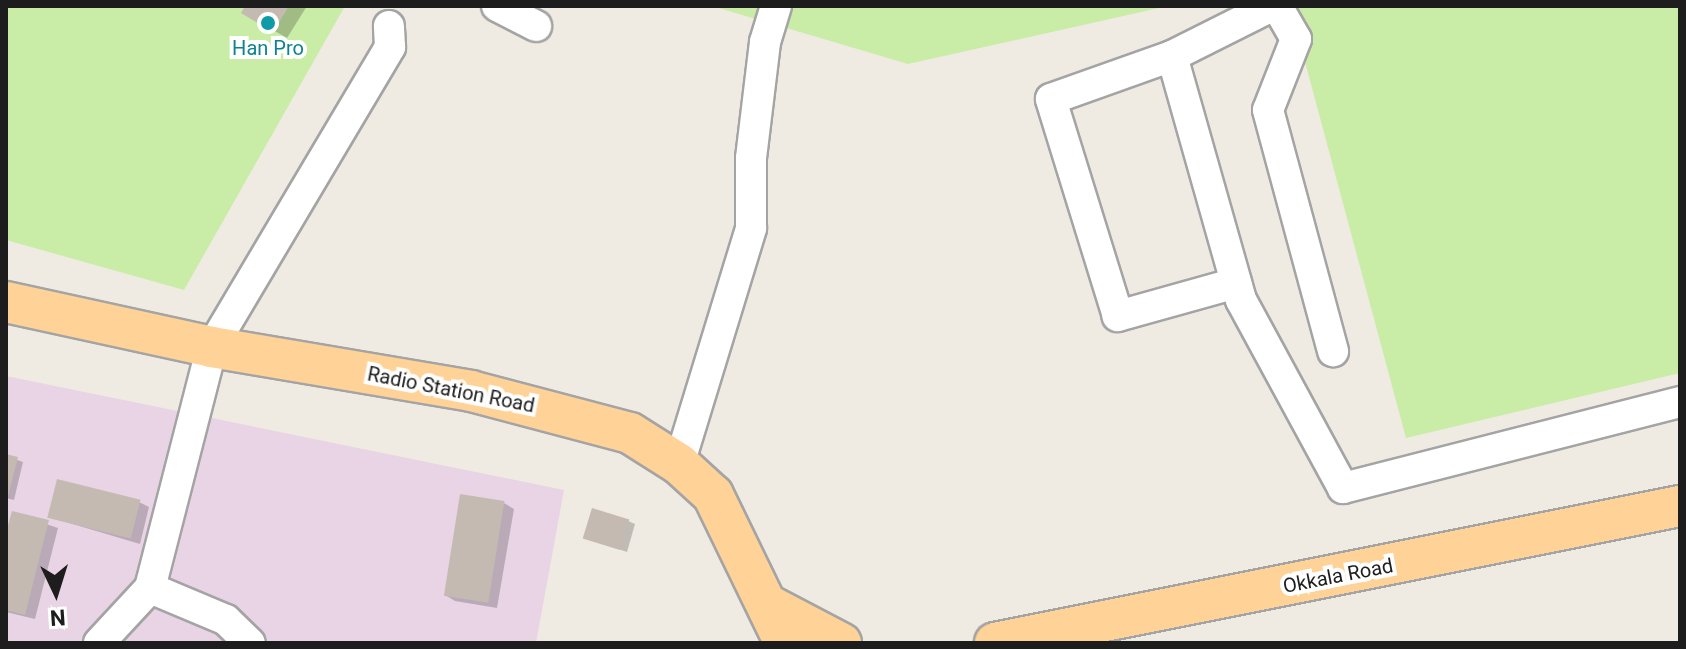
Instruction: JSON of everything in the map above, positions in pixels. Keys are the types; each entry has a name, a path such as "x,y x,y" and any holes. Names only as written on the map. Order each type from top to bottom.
{"main road":[{"name":"Radio Station Road","path":"6,302 206,345 471,391 555,410 630,433 679,464 713,495 779,625"},
{"name":"Okkala Road","path":"995,643 1680,506"},
{"path":"779,625 841,643"}],"street":[{"path":"497,6 536,26"},
{"path":"679,464 751,228 751,158 765,42 776,6"},
{"path":"1236,283 1118,316 1051,99 1172,56 1274,6 1296,39 1268,110 1333,351"},
{"path":"106,640 150,588 206,345 374,39 396,16"},
{"path":"1172,56 1236,283 1343,488 1680,402"},
{"path":"150,588 226,620 250,643"}],"shaded area":[{"path":"6,376 564,490 536,643 6,643"}],"green space":[{"path":"6,6 345,6 184,290 6,240"},
{"path":"712,6 1168,6 908,64"},
{"path":"1290,6 1680,6 1680,373 1406,438"}],"building":[{"name":"Han Pro","path":"245,6 289,6 273,32 241,13"},
{"path":"6,454 18,457 7,500 6,500"},
{"path":"57,479 140,500 131,539 47,518"},
{"path":"460,494 504,501 488,603 444,596"},
{"path":"592,508 629,519 620,550 583,539"},
{"path":"12,511 49,520 25,615 6,610 6,532"}],"place":[{"name":"Han Pro","path":"268,23"}]}
